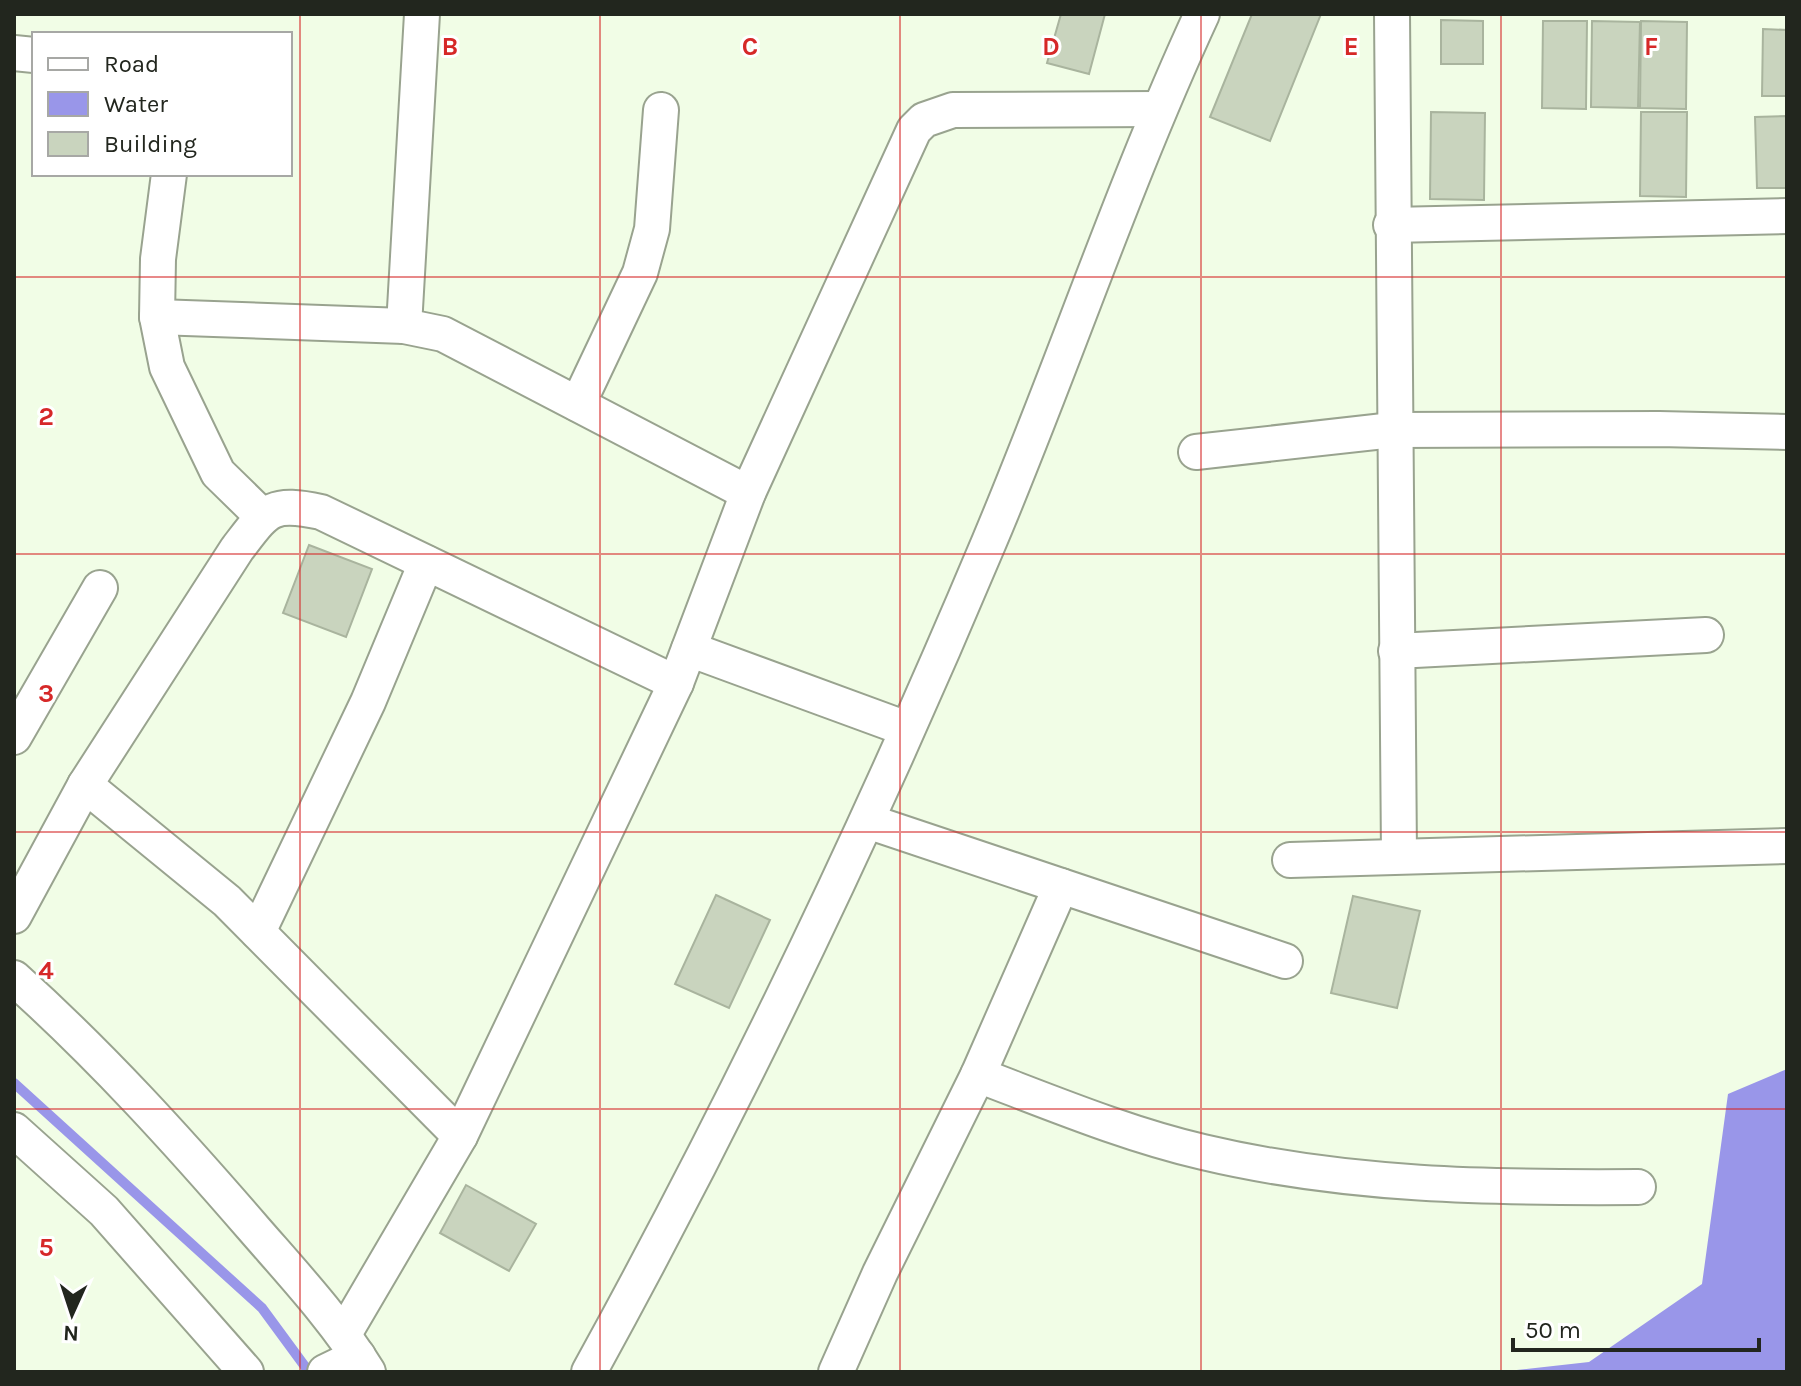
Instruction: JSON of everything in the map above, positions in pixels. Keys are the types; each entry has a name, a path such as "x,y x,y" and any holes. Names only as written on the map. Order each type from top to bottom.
{"street":[{"path":"404,326 422,14"},
{"path":"589,1372 682,1203 867,821 990,540 1158,109 1202,14"},
{"path":"1392,14 1391,225 1399,855"},
{"path":"14,978 92,1050 181,1143 346,1360 460,1136 676,683 748,493 863,246 905,147 924,120 953,110 1158,109"},
{"path":"578,404 640,273 652,229 661,110"},
{"path":"169,176 158,259 157,317 167,367 195,431 218,473 262,516"},
{"path":"1391,225 1787,216"},
{"path":"157,317 404,326 443,334 748,493"},
{"path":"1196,452 1393,430 1787,432"},
{"path":"14,916 85,785 237,549 262,516 287,504 321,512 676,683"},
{"path":"258,932 368,702 426,563"},
{"path":"14,737 100,588"},
{"path":"1396,651 1706,635"},
{"path":"689,649 907,729"},
{"path":"85,785 227,901 460,1136"},
{"path":"867,821 1285,961"},
{"path":"1290,860 1787,846"},
{"path":"836,1372 880,1273 978,1075 1061,886"},
{"path":"978,1075 1104,1123 1202,1152 1307,1172 1413,1184 1638,1187"},
{"path":"14,1130 104,1211 246,1372"}],"water":[{"path":"1787,1069 1787,1372 1498,1372 1589,1362 1702,1284 1728,1094"}],"building":[{"path":"1061,14 1105,14 1089,74 1047,63"},
{"path":"1252,14 1321,14 1270,141 1210,117"},
{"path":"1441,20 1483,21 1483,64 1441,64"},
{"path":"1543,21 1587,21 1586,109 1542,108"},
{"path":"1592,21 1640,22 1638,108 1591,107"},
{"path":"1641,21 1687,22 1686,109 1640,108"},
{"path":"1763,29 1787,30 1787,96 1762,96"},
{"path":"1431,112 1485,113 1484,200 1430,199"},
{"path":"1641,112 1687,112 1686,197 1640,196"},
{"path":"1787,116 1787,188 1757,188 1755,117"},
{"path":"309,545 372,569 346,637 283,613"},
{"path":"716,895 770,920 729,1008 675,984"},
{"path":"1353,896 1420,911 1397,1008 1331,993"},
{"path":"466,1185 536,1224 509,1271 440,1233"}],"waterway":[{"path":"14,1083 262,1308 309,1372"}]}
